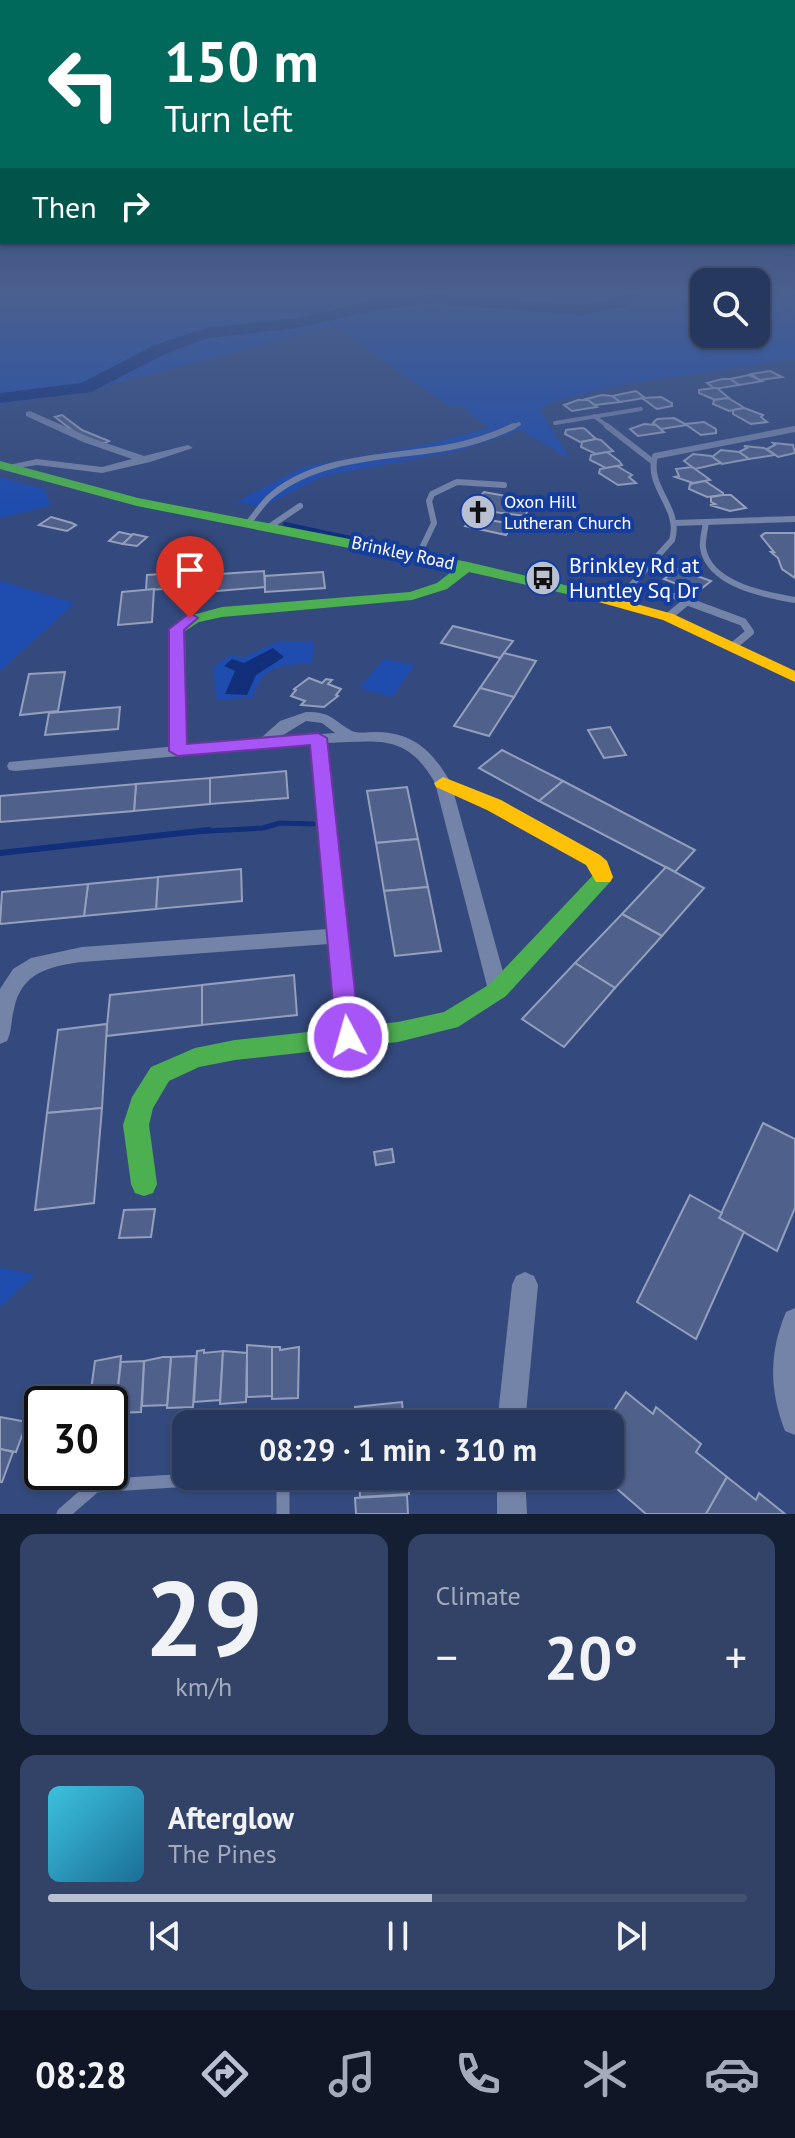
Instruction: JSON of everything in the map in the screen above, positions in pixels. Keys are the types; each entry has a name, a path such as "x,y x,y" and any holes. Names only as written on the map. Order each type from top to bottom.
{"street":[{"path":"30,414 87,440 146,460"},
{"path":"4,466 37,462 102,470 188,448"},
{"name":"Brinkley Road","path":"4,466 81,489 468,566 617,601 668,617 792,671"},
{"path":"178,751 176,633 182,622 218,612 407,597 439,588 468,566"},
{"path":"265,743 285,724 303,716 331,720 349,737"},
{"path":"15,766 318,738 392,738 410,744 424,754 443,783 498,990"},
{"path":"318,738 348,1037"},
{"path":"144,1184 136,1125 141,1105 160,1074 174,1065 222,1053 429,1027 474,1008 498,990 604,874 600,866 580,852 494,805 443,783"},
{"path":"0,1035 4,1002 10,990 25,970 46,961 338,936"},
{"path":"512,1410 525,1285"},
{"path":"795,1321 784,1370 795,1421"},
{"path":"511,1490 512,1514"}],"lane":[{"path":"555,423 641,409"},
{"path":"594,416 652,461"},
{"path":"248,523 268,496 318,472 486,438 506,433 519,424"},
{"path":"617,601 676,532 675,523 652,477 652,461 658,455 795,429"},
{"path":"418,556 434,523 429,501 432,494 457,482 504,485"},
{"path":"269,527 300,506"},
{"path":"675,523 795,519"},
{"path":"706,522 703,547 708,561 720,573 752,590 795,600"},
{"path":"663,592 743,622 750,632 732,647"},
{"path":"668,617 687,601"},
{"path":"63,1514 95,1486 172,1481"},
{"path":"283,1490 283,1514"}],"shaded area":[{"path":"0,363 195,363 106,386 0,405"},
{"path":"386,363 770,363 620,385 553,402 540,410 571,460 521,430 458,451 324,476 262,507 236,502 303,467 414,447 489,428 461,406 448,406"},
{"path":"0,477 45,489 53,505 0,518"},
{"path":"0,581 75,603 0,671"},
{"path":"279,641 314,641 312,663 283,666 268,672 253,697 217,700 213,667 231,655 243,658"},
{"path":"273,648 284,657 256,675 247,695 225,694 235,671 224,666 232,659 244,663"},
{"path":"384,659 415,665 392,697 359,688"},
{"path":"0,1267 35,1275 0,1307"}],"building":[{"path":"770,371 782,377 760,380 751,374"},
{"path":"749,375 762,381 739,385 730,379"},
{"path":"730,379 739,385 715,389 707,383"},
{"path":"717,388 729,398 715,400 699,393 699,390"},
{"path":"636,391 645,398 620,402 612,396"},
{"path":"612,396 620,402 595,405 586,399"},
{"path":"661,397 672,406 657,409 642,398"},
{"path":"728,398 744,408 729,411 713,404 714,400"},
{"path":"588,400 597,407 572,411 564,405"},
{"path":"744,408 763,415 761,417 767,422 751,424 733,414 733,410"},
{"path":"62,415 82,430 109,441 103,444 77,434 55,417"},
{"path":"674,418 687,425 661,429 653,423 657,419"},
{"path":"704,422 716,429 716,433 701,435 685,424"},
{"path":"644,424 656,425 664,432 638,436 630,429"},
{"path":"582,428 596,439 580,442 565,434 566,430"},
{"path":"596,439 613,451 596,454 581,447 582,442"},
{"path":"773,443 793,445 795,453 778,457 767,449 775,445"},
{"path":"744,446 764,448 775,455 749,459 739,452 747,448"},
{"path":"721,450 739,452 749,459 722,464 712,457"},
{"path":"607,452 622,465 606,468 590,460 591,455"},
{"path":"693,454 711,456 721,463 695,469 684,461"},
{"path":"617,466 632,475 629,477 636,483 618,485 599,473 600,469"},
{"path":"692,467 710,480 693,483 675,477 679,476 676,469"},
{"path":"705,481 723,495 707,497 689,489 690,484"},
{"path":"484,492 522,499 516,508 528,510 525,516 494,512 489,520 507,523 503,529 509,530 506,535 465,526 478,508 471,507"},
{"path":"731,495 746,508 730,511 710,505 715,504 711,502 711,497"},
{"path":"51,517 76,525 67,531 39,525"},
{"path":"119,532 133,535 123,544 109,541"},
{"path":"765,533 795,533 795,578 782,569 778,558 761,536"},
{"path":"133,534 147,537 137,546 123,544"},
{"path":"678,569 711,581 697,592 664,579"},
{"path":"206,571 206,587 146,590 147,575"},
{"path":"264,571 265,587 206,592 206,575"},
{"path":"323,572 325,588 265,592 265,576"},
{"path":"154,589 152,622 118,625 122,592"},
{"path":"453,626 513,641 500,658 441,643"},
{"path":"504,653 536,661 514,697 480,688"},
{"path":"65,672 58,711 20,715 29,674"},
{"path":"309,678 322,683 326,679 332,680 328,684 341,689 338,696 324,707 301,705 305,701 291,696 294,689"},
{"path":"480,688 514,697 489,736 454,726"},
{"path":"120,707 118,729 45,735 49,713"},
{"path":"610,727 626,755 604,758 588,730"},
{"path":"502,750 563,781 539,801 479,768"},
{"path":"286,771 288,798 210,804 210,778"},
{"path":"210,778 210,804 134,811 136,784"},
{"path":"563,781 695,850 675,872 539,801"},
{"path":"136,784 134,811 0,822 0,796"},
{"path":"407,787 418,839 376,843 367,791"},
{"path":"418,839 428,887 384,891 376,843"},
{"path":"666,867 704,888 662,936 622,914"},
{"path":"241,869 242,901 156,909 158,877"},
{"path":"158,877 156,909 84,916 88,884"},
{"path":"88,884 84,916 0,924 2,892"},
{"path":"428,887 441,951 395,956 384,891"},
{"path":"622,914 662,936 615,988 575,963"},
{"path":"575,963 615,988 564,1047 522,1019"},
{"path":"294,975 297,1015 202,1025 202,985"},
{"path":"202,985 202,1025 106,1036 110,995"},
{"path":"107,1024 102,1108 47,1113 58,1030"},
{"path":"102,1108 94,1203 35,1210 47,1113"},
{"path":"763,1123 795,1139 795,1208 777,1251 719,1218"},
{"path":"392,1149 394,1162 376,1165 374,1152"},
{"path":"690,1195 722,1213 719,1218 744,1232 696,1339 637,1302"},
{"path":"155,1209 151,1237 119,1238 124,1210"},
{"path":"247,1345 272,1347 272,1396 247,1397"},
{"path":"272,1347 280,1347 280,1350 299,1347 298,1398 272,1399"},
{"path":"204,1350 204,1353 223,1351 220,1400 194,1402 197,1351"},
{"path":"223,1351 247,1353 246,1402 220,1404"},
{"path":"121,1356 118,1386 92,1386 95,1361"},
{"path":"196,1356 193,1407 167,1408 171,1357"},
{"path":"171,1357 167,1405 142,1406 144,1361"},
{"path":"144,1361 141,1412 128,1412 128,1386 118,1386 121,1362"},
{"path":"626,1392 653,1414 656,1407 701,1444 696,1452 727,1477 706,1514 646,1514 618,1490 624,1490 624,1410 614,1410"},
{"path":"402,1402 403,1410 355,1410 355,1407"},
{"path":"0,1417 24,1421 16,1452 0,1449"},
{"path":"0,1449 13,1452 2,1482 0,1482"},
{"path":"727,1477 756,1500 759,1493 785,1514 706,1514"},
{"path":"360,1490 409,1490 409,1494 360,1497"},
{"path":"407,1495 408,1514 356,1514 355,1498"}],"waterway":[{"path":"0,398 85,388 134,363"},
{"path":"285,524 351,538"},
{"path":"392,546 407,548"},
{"path":"191,832 263,828 280,823 313,824"},
{"path":"0,853 209,830"}],"traffic: fast":[{"path":"0,465 137,502 418,556 593,596"},
{"path":"178,751 177,629 194,619 222,612 412,596 442,586 468,566"},
{"path":"144,1184 136,1125 141,1105 160,1074 195,1058 235,1050 398,1032 450,1020 498,990 603,877"}],"traffic: slow":[{"path":"593,596 668,617 795,677"},
{"path":"443,783 494,805 593,860 600,866 603,877"}],"place":[{"name":"Oxon Hill Lutheran Church","path":"478,512"},
{"name":"Brinkley Rd at Huntley Sq Dr","path":"543,578"}],"route":[{"path":"190,618 177,629 178,751 318,738 348,1037"}]}
